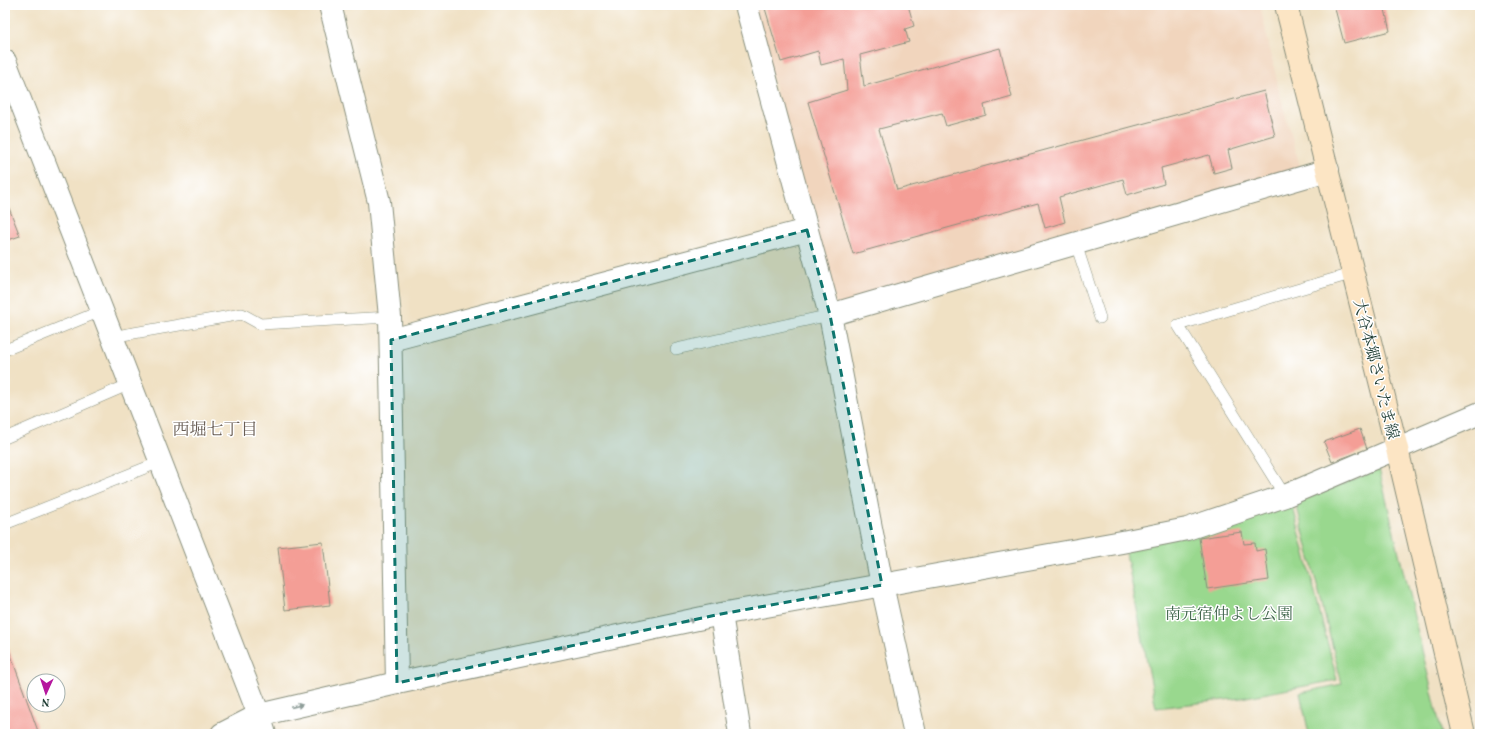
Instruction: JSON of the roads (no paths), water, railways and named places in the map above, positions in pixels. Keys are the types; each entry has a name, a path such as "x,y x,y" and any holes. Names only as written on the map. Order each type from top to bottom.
{"main road":[{"name":"大谷本郷さいたま線","path":"1286,5 1397,449 1464,734"}],"street":[{"path":"330,5 379,202 391,340 397,683"},
{"path":"746,5 830,315 882,585 915,734"},
{"path":"5,61 262,724"},
{"path":"830,315 1328,170"},
{"path":"391,340 807,230"},
{"path":"222,734 262,724 397,683 721,614 1187,529 1285,496 1480,413"},
{"path":"721,614 740,734"}],"lane":[{"path":"1076,244 1100,318"},
{"path":"1285,496 1178,325 1354,273"},
{"path":"5,350 101,311"},
{"path":"111,337 242,314 260,324 390,317"},
{"path":"676,349 830,315"},
{"path":"5,438 130,384"},
{"path":"5,524 160,462"}],"district":[{"name":"西堀七丁目","path":"215,429"}],"park label":[{"name":"南元宿仲よし公園","path":"1229,613"}]}
